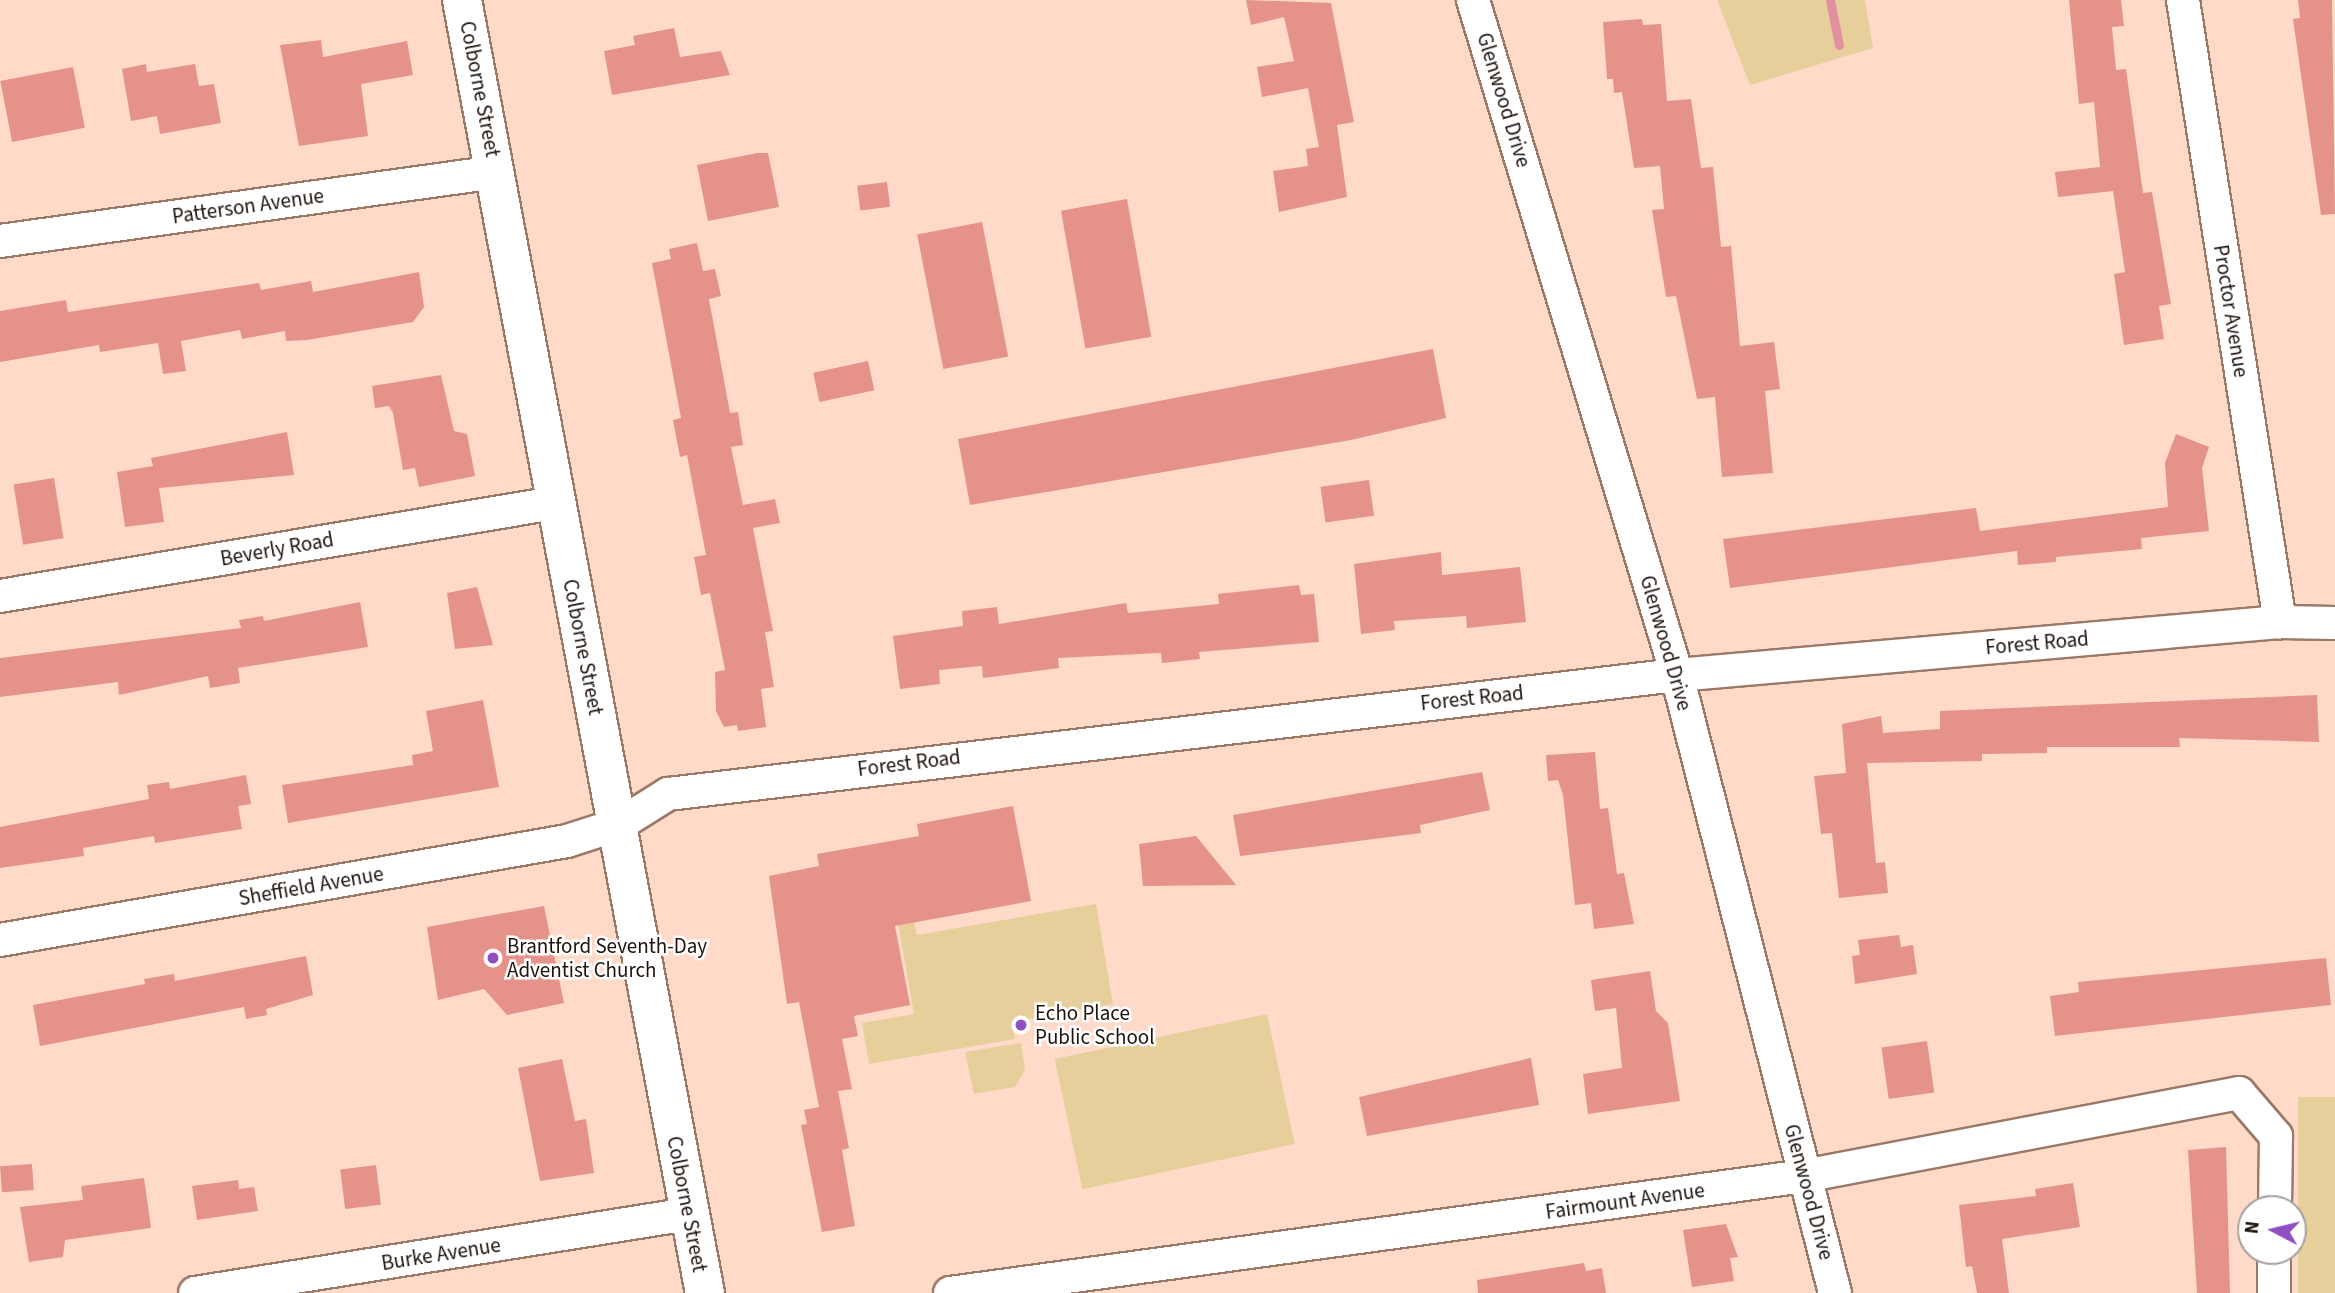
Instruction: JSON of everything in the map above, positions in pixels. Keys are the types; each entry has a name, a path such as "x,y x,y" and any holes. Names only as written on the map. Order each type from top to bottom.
{"main road":[{"name":"Colborne Street","path":"462,0 496,172 554,503 620,824 688,1214 705,1293"}],"street":[{"name":"Glenwood Drive","path":"1473,0 1677,676 1835,1293"},
{"name":"Proctor Avenue","path":"2183,0 2280,622"},
{"name":"Patterson Avenue","path":"0,241 496,172"},
{"name":"Beverly Road","path":"0,596 554,503"},
{"name":"Forest Road","path":"620,824 668,794 1677,676 2280,622 2335,623"},
{"name":"Sheffield Avenue","path":"0,940 568,841 620,824"},
{"name":"Fairmount Avenue","path":"950,1293 1804,1176 2239,1093 2276,1136 2275,1195"},
{"name":"Burke Avenue","path":"195,1293 688,1214"},
{"path":"2274,1265 2274,1293"}],"shaded area":[{"path":"1717,0 1865,0 1873,48 1750,85"},
{"path":"1096,904 1113,1004 1012,1022 1015,1039 869,1064 862,1023 914,1014 896,911 911,908 917,935"},
{"path":"1267,1014 1295,1144 1082,1189 1055,1059"},
{"path":"1021,1043 1025,1070 1015,1087 974,1094 965,1052"},
{"path":"2298,1097 2335,1097 2335,1293 2298,1293 2298,1265 2307,1265 2307,1195 2298,1195"}],"building":[{"path":"1246,0 1331,3 1354,122 1337,125 1347,197 1279,212 1273,171 1308,166 1306,149 1319,147 1308,88 1262,97 1257,67 1294,61 1284,17 1251,25"},
{"path":"2069,0 2121,0 2124,26 2112,27 2116,70 2126,69 2143,193 2152,192 2171,304 2159,306 2164,339 2124,345 2114,274 2125,272 2113,191 2058,197 2055,172 2100,167 2094,102 2079,104"},
{"path":"2298,0 2332,0 2335,214 2321,215 2293,19 2300,18"},
{"path":"1642,19 1643,25 1661,24 1667,101 1691,99 1701,168 1713,167 1721,247 1731,246 1740,346 1774,342 1780,389 1765,391 1773,473 1722,477 1715,397 1697,399 1676,296 1666,297 1652,210 1664,209 1660,166 1634,168 1622,92 1614,93 1613,79 1607,79 1603,22"},
{"path":"674,28 680,57 721,51 730,75 612,95 604,51 635,45 633,36"},
{"path":"321,40 323,57 407,41 413,75 361,84 368,136 299,146 280,45"},
{"path":"146,64 147,72 195,64 199,86 214,84 221,123 160,134 157,116 131,121 122,69"},
{"path":"73,67 85,128 12,142 0,81"},
{"path":"768,153 779,207 708,221 697,165"},
{"path":"887,182 890,207 860,210 857,186"},
{"path":"1127,199 1151,337 1085,349 1061,211"},
{"path":"982,222 1008,356 943,369 917,235"},
{"path":"697,243 703,271 715,269 721,296 709,299 730,413 738,412 743,445 731,447 743,505 775,499 780,523 753,528 773,631 765,632 774,687 761,689 766,727 738,731 737,725 724,727 716,711 715,672 725,670 710,593 701,595 694,557 706,555 687,455 680,457 673,420 681,418 652,263 671,259 669,249"},
{"path":"419,272 424,307 413,322 307,340 286,341 285,331 242,339 240,330 181,341 186,371 163,374 158,343 100,352 99,345 0,362 0,311 66,300 68,312 259,283 261,290 311,281 313,292"},
{"path":"1433,349 1446,418 1351,440 970,505 958,439"},
{"path":"868,361 874,390 819,402 813,373"},
{"path":"441,375 454,431 467,434 475,476 419,487 415,468 403,470 393,413 389,406 375,408 372,386"},
{"path":"287,432 294,475 159,488 164,522 125,527 117,472 153,466 151,458"},
{"path":"2176,434 2209,447 2202,468 2209,531 2141,538 2142,549 2056,557 2056,562 2018,565 2017,551 1730,588 1723,539 1976,508 1980,531 2168,507 2165,463"},
{"path":"54,478 64,538 23,545 14,484"},
{"path":"1369,480 1374,516 1325,522 1320,487"},
{"path":"1441,552 1442,575 1520,567 1526,622 1467,628 1466,616 1394,621 1395,630 1361,634 1354,564"},
{"path":"1299,585 1301,595 1314,594 1319,642 1199,652 1200,659 1162,663 1161,653 1058,658 1059,668 983,678 982,666 939,670 940,684 900,689 893,636 963,626 962,611 997,607 999,624 1126,603 1128,613 1219,604 1218,594"},
{"path":"477,587 493,645 455,649 447,593"},
{"path":"360,602 368,647 238,668 240,683 210,688 208,676 119,695 118,682 0,697 0,658 241,628 239,620 263,616 264,621"},
{"path":"2317,695 2319,742 2179,738 2180,747 2047,747 2047,753 1982,754 1982,761 1867,763 1876,863 1885,862 1888,893 1839,898 1832,833 1821,834 1814,776 1846,773 1842,724 1881,716 1883,733 1940,729 1940,711"},
{"path":"483,700 499,787 288,823 282,785 413,765 412,755 433,751 426,711"},
{"path":"1595,752 1600,809 1608,808 1617,874 1624,873 1634,924 1594,929 1591,903 1575,905 1563,795 1558,780 1548,781 1546,755"},
{"path":"1482,772 1490,810 1420,825 1421,833 1240,856 1233,815"},
{"path":"246,775 251,804 238,806 242,829 155,843 154,836 83,848 84,856 0,868 0,827 149,799 147,785 169,782 170,789"},
{"path":"1013,806 1031,901 895,926 910,1005 854,1016 858,1036 842,1039 852,1089 838,1091 849,1148 842,1150 855,1226 822,1232 801,1125 807,1124 804,1110 819,1107 799,1002 787,1004 769,876 819,866 817,854 919,836 917,824"},
{"path":"1196,836 1236,885 1143,886 1139,844"},
{"name":"Brantford Seventh-Day Adventist Church","path":"544,906 564,1003 507,1015 484,989 438,1000 427,927"},
{"path":"1899,935 1901,947 1913,945 1917,974 1855,984 1852,956 1860,955 1858,940"},
{"path":"306,956 313,995 266,1009 267,1015 246,1019 244,1007 40,1046 33,1005 145,984 144,979 174,974 175,981"},
{"path":"2326,958 2331,1005 2055,1036 2050,996 2079,992 2078,982"},
{"path":"1650,971 1656,1011 1668,1023 1680,1101 1588,1114 1583,1074 1622,1068 1616,1008 1595,1011 1591,980"},
{"path":"1927,1041 1934,1092 1889,1099 1881,1047"},
{"path":"1531,1058 1539,1105 1367,1136 1359,1097"},
{"path":"562,1059 575,1121 586,1119 594,1173 540,1181 518,1068"},
{"path":"2226,1147 2230,1293 2197,1293 2188,1150"},
{"path":"32,1164 34,1190 2,1192 0,1166"},
{"path":"376,1165 381,1205 345,1209 340,1169"},
{"path":"144,1178 151,1228 65,1240 63,1257 29,1262 20,1207 83,1200 81,1186"},
{"path":"238,1180 239,1189 254,1187 258,1211 197,1220 192,1186"},
{"path":"2073,1183 2080,1227 2002,1239 2009,1293 1977,1293 1972,1266 1966,1267 1959,1205 2036,1196 2035,1189"},
{"path":"1726,1224 1738,1257 1730,1258 1734,1281 1692,1287 1683,1230"},
{"path":"1584,1263 1586,1271 1602,1268 1606,1293 1478,1293 1477,1280"}],"waterway":[{"path":"1830,0 1839,45"}],"place":[{"name":"Brantford Seventh-Day Adventist Church","path":"493,958"},
{"name":"Echo Place Public School","path":"1021,1025"}]}
